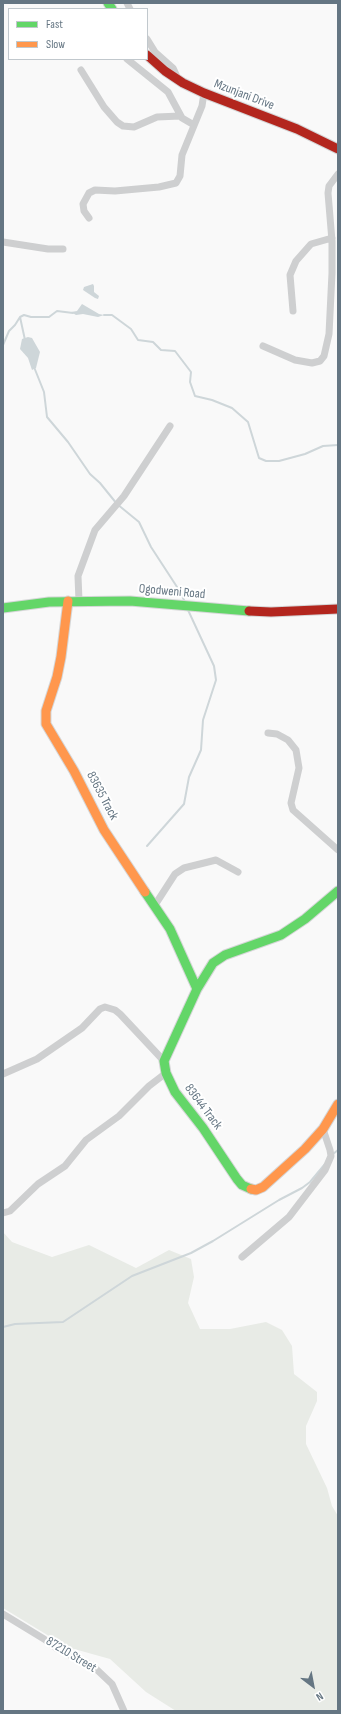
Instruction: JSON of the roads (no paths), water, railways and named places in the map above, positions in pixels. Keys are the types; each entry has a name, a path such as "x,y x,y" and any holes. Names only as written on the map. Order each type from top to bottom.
{"street":[{"path":"148,42 155,52 173,68 178,80"},
{"name":"Mzunjani Drive","path":"148,56 178,80 204,93 297,129 338,149"},
{"path":"128,60 168,92 180,116 184,120 194,125"},
{"path":"81,70 104,107 117,122 123,126 134,127 157,117 180,116"},
{"path":"89,218 84,211 83,204 89,193 95,190 115,191 168,186 176,183 180,176 182,155 202,106 204,93"},
{"path":"263,346 295,360 312,363 320,361 326,352 329,334 332,238 328,193 329,186 338,174"},
{"path":"293,311 290,275 296,262 311,244 332,238"},
{"path":"3,242 48,249 64,249"},
{"path":"79,601 78,576 95,530 124,496 170,426"},
{"name":"Ogodweni Road","path":"3,608 68,601 137,601 263,612 338,610"},
{"name":"83635 Track","path":"68,601 61,657 57,677 46,711 46,724 74,771 104,830 170,929 197,989"},
{"path":"268,733 277,734 288,740 296,750 299,768 291,803 293,810 338,850"},
{"path":"155,905 175,874 184,868 216,860 238,872"},
{"path":"3,1074 37,1059 82,1028 100,1008 105,1007 115,1010 120,1014 164,1061 197,989 216,960 225,955 281,936 305,920 338,891"},
{"name":"83644 Track","path":"164,1061 166,1073 174,1092 203,1128 237,1180 242,1186 249,1189 256,1190 268,1183 305,1149 323,1129 338,1104"},
{"path":"3,1213 10,1211 38,1184 65,1166 86,1140 119,1116 149,1086 166,1073"},
{"path":"242,1256 289,1217 325,1170 331,1156 323,1129"},
{"name":"87210 Street","path":"3,1614 61,1652 94,1667 112,1684 124,1711"}],"waterway":[{"path":"3,345 9,331 20,317 24,315 31,317 49,317 57,311 73,313"},
{"path":"104,315 112,315 131,329 138,340 153,342 161,350 175,351 191,372 190,382 195,396 212,400 232,408 248,422 259,458 266,461 279,461 305,454 323,446 338,445"},
{"path":"20,317 25,340"},
{"path":"34,367 44,392 47,417 68,442 90,474 100,483 117,504 139,522 151,547 179,590 185,602"},
{"path":"147,846 184,804 189,777 201,750 203,720 216,680 214,666 188,610"},
{"path":"333,1154 338,1150"},
{"path":"3,1327 15,1324 63,1322 132,1276 191,1253 279,1200 302,1188 310,1182 325,1164"}]}
